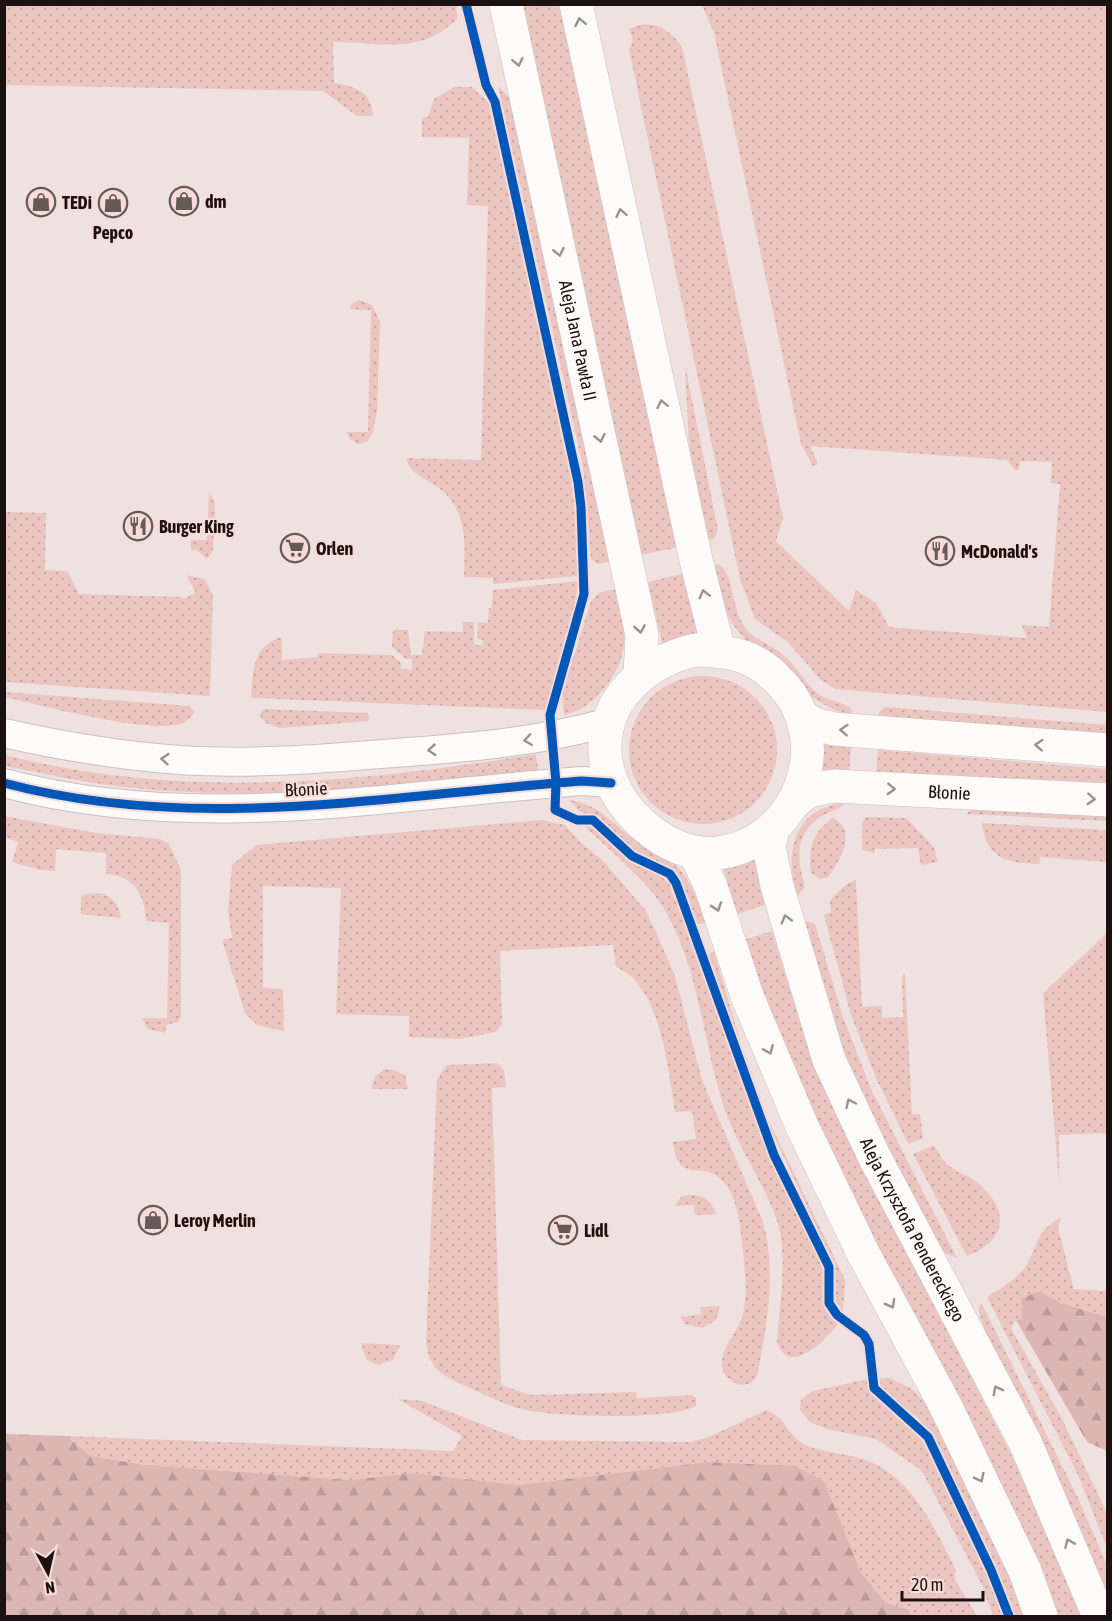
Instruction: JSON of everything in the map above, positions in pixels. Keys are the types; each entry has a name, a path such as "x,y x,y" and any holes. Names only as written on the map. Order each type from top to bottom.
{"main road":[{"name":"Aleja Jana Pawła II","path":"506,4 642,635 640,675"},
{"path":"576,4 696,560 719,651"},
{"path":"695,650 719,651 746,657 770,671 789,692 802,716 808,737 808,760 804,782 795,802 773,829 750,844 733,850 694,853 666,842 636,821 610,783 606,723 630,684 640,675 671,656 695,650"},
{"path":"802,716 814,724 834,729 1107,750"},
{"name":"Błonie","path":"795,802 808,791 834,786 1107,800"},
{"name":"Aleja Krzysztofa Pendereckiego","path":"773,829 770,846 777,885 829,1060 874,1156 1025,1442 1099,1617"},
{"path":"694,853 711,887 747,996 801,1124 863,1253 945,1405 1026,1571 1041,1617"}],"street":[{"name":"Błonie","path":"4,733 137,756 246,761 348,757 490,745 552,736 606,723"},
{"name":"Błonie","path":"4,783 99,800 207,808 300,807 556,783 610,783"}],"shaded area":[{"path":"459,4 456,9 458,18 430,38 400,44 333,42 334,83 355,88 366,96 373,116 357,116 323,91 5,85 5,5"},
{"path":"520,5 561,5 679,547 641,555"},
{"path":"702,5 1107,5 1107,712 835,689 820,679 788,642 755,619 740,579 629,49 633,41 629,29 645,24 659,27 672,35 682,47 783,518 776,541 849,611 856,590 876,603 889,627 1027,638 1022,625 1049,627 1060,484 1051,483 1052,462 1020,461 1019,470 1014,470 1008,460 810,446 818,464 813,466 801,444 714,33"},
{"path":"498,86 510,98 612,561 598,564 591,559 583,467"},
{"path":"454,87 472,87 488,102 568,462 574,499 578,576 493,584 493,578 464,577 464,539 459,515 446,495 414,472 406,458 481,460 488,206 467,205 469,138 422,137 422,117 428,117 434,99"},
{"path":"359,300 372,305 380,321 377,411 373,432 367,442 358,444 349,438 347,432 368,432 371,310 350,309 351,305"},
{"path":"685,365 718,530 714,539 708,540 689,444"},
{"path":"209,492 215,504 213,551 207,559 196,550 191,550 191,540 207,540"},
{"path":"5,512 46,513 45,570 67,571 79,594 181,597 183,599 196,593 186,575 204,579 213,595 210,696 5,682"},
{"path":"719,564 728,577 738,614 748,631 787,658 809,686 820,695 849,707 852,710 851,716 836,711 803,691 769,664 742,636 732,623 722,603 713,566"},
{"path":"685,573 698,636 662,643 648,582"},
{"path":"578,581 574,614 545,710 251,698 252,679 260,653 265,646 282,637 282,660 317,657 318,653 392,655 401,663 401,669 412,670 412,659 406,659 392,647 393,630 408,630 411,655 422,655 425,631 463,632 463,622 474,622 474,645 482,645 483,640 477,639 478,622 488,623 493,590"},
{"path":"618,589 623,617 622,657 611,679 595,698 575,712 564,715 562,694 591,601 599,593"},
{"path":"703,676 731,681 756,697 772,722 777,750 772,778 756,803 731,819 703,824 675,819 650,803 634,778 629,750 634,722 650,697 675,681"},
{"path":"5,692 190,706 195,713 180,724 144,725 94,717 5,697"},
{"path":"885,707 1107,725 1107,736 878,718 879,712"},
{"path":"264,709 368,713 369,721 279,728 266,723 259,715"},
{"path":"816,744 851,747 849,771 816,769"},
{"path":"878,750 1107,769 1107,783 876,772"},
{"path":"536,754 538,770 396,786 300,792 204,793 138,789 81,781 5,766 5,755 72,769 138,778 204,782 270,782 403,773"},
{"path":"569,800 580,802 598,811 638,842 677,866 691,886 707,923 698,924 695,920 676,876 627,846 597,817 579,811"},
{"path":"845,803 820,817 806,832 799,858 805,887 798,896 793,880 792,865 797,835 814,813 828,806"},
{"path":"973,809 1107,816 1107,821 966,814"},
{"path":"4,816 96,833 160,839 169,844 181,870 181,1017 178,1022 166,1025 165,1033 148,1029 142,1018 167,1018 169,923 146,921 143,903 136,888 124,878 106,874 106,853 56,849 55,871 40,870 12,862 18,842 5,837"},
{"path":"866,817 906,818 934,847 938,862 921,865 918,848 874,849 875,853 862,850 862,822"},
{"path":"833,818 844,830 846,838 837,863 828,877 820,879 811,873 811,848 820,829"},
{"path":"542,820 565,825 578,840 604,862 646,911 674,973 702,1080 763,1222 767,1241 770,1280 767,1318 757,1376 752,1382 740,1385 734,1383 722,1367 723,1354 741,1320 745,1304 745,1270 737,1209 731,1193 721,1179 706,1171 683,1167 677,1159 673,1142 696,1139 692,1111 675,1112 665,1052 653,1009 643,991 631,977 616,967 613,945 500,951 502,1024 496,1032 459,1039 409,1037 409,1016 336,1014 341,888 263,886 263,988 283,989 284,1031 257,1025 245,1013 222,940 232,938 228,911 232,865 256,845"},
{"path":"982,823 1107,830 1107,862 1040,857 1039,864 1009,860 994,852 989,845"},
{"path":"587,825 624,855 661,876 671,886 772,1163 824,1268 827,1308 839,1323 817,1346 799,1356 790,1357 783,1353 777,1343 783,1267 778,1224 726,1113 685,954 661,904 636,875 585,826"},
{"path":"752,853 767,904 737,914 722,864"},
{"path":"856,880 862,1007 882,1006 882,1018 903,1017 902,976 905,975 912,1114 920,1114 923,1138 908,1144 876,1078 851,1015 824,915 831,912 830,901 835,895"},
{"path":"100,893 115,902 121,918 81,914 81,898 85,894"},
{"path":"805,921 815,924 843,1017 871,1089 957,1258 945,1253 938,1246 865,1102 845,1057 824,998"},
{"path":"772,931 800,1022 838,1119 1028,1487 1082,1616 1059,1616 1022,1527 892,1275 812,1110 765,998 744,940"},
{"path":"1107,933 1107,1133 1059,1135 1059,1182 1043,993"},
{"path":"714,951 741,1044 769,1121 845,1280 843,1311 834,1300 833,1262 760,1106 707,955"},
{"path":"497,1063 504,1070 506,1087 492,1088 501,1385 530,1395 636,1392 637,1398 691,1395 696,1398 696,1406 682,1411 636,1416 554,1414 532,1411 510,1406 467,1387 442,1374 432,1363 426,1341 437,1079 447,1065"},
{"path":"385,1069 405,1075 408,1089 371,1089 375,1076"},
{"path":"934,1145 948,1165 976,1182 990,1195 1000,1216 996,1235 980,1250 967,1256 913,1154"},
{"path":"688,1195 706,1199 716,1214 695,1215 694,1205 675,1206 681,1197"},
{"path":"1061,1218 1058,1228 1074,1289 1107,1291 1107,1317 1061,1303 1037,1291 1022,1319 1016,1320 1011,1328 1061,1417 1100,1498 1107,1516 1107,1548 1078,1475 987,1297 1022,1271 1045,1229"},
{"path":"982,1304 1078,1498 1107,1565 1107,1593 1062,1486 987,1338 978,1309"},
{"path":"720,1306 716,1320 703,1328 685,1324 681,1317 701,1314 700,1307"},
{"path":"361,1343 400,1345 393,1360 378,1365 366,1359"},
{"path":"889,1378 911,1388 928,1406 1011,1580 1025,1616 1014,1616 988,1553 934,1439 917,1417 884,1393 876,1379"},
{"path":"868,1379 871,1389 883,1405 922,1439 987,1569 1005,1616 993,1616 982,1585 922,1471 876,1439 827,1429 810,1422 800,1410 801,1400 813,1391"},
{"path":"398,1399 422,1401 522,1440 690,1442 709,1437 766,1410 778,1417 795,1437 806,1445 873,1463 901,1483 923,1509 932,1524 956,1570 954,1578 977,1616 911,1616 908,1609 886,1603 861,1572 824,1481 707,1462 518,1485 413,1473 350,1480 145,1465 91,1456 66,1436 453,1451 462,1436"}],"green space":[{"path":"1038,1291 1061,1303 1107,1317 1107,1451 1087,1442 1016,1320 1022,1319 1022,1299"},
{"path":"5,1434 66,1436 91,1456 145,1465 350,1480 413,1473 518,1485 707,1462 793,1466 824,1481 861,1572 886,1603 908,1609 911,1616 5,1616"}],"cycle path":[{"path":"466,4 486,85 495,102 578,482 581,507 584,594 550,715 556,783 555,810 577,820 593,820 632,856 670,874 676,883 774,1155 829,1267 829,1303 837,1315 864,1335 869,1344 874,1388 928,1437 991,1570 1009,1616"},
{"path":"4,783 76,798 148,806 220,808 365,801 582,781 611,783"}],"place":[{"name":"dm","path":"184,201"},
{"name":"TEDi","path":"41,202"},
{"name":"Pepco","path":"113,203"},
{"name":"Burger King","path":"138,526"},
{"name":"Orlen","path":"295,548"},
{"name":"McDonald's","path":"940,551"},
{"name":"Leroy Merlin","path":"153,1220"},
{"name":"Lidl","path":"563,1230"}]}
